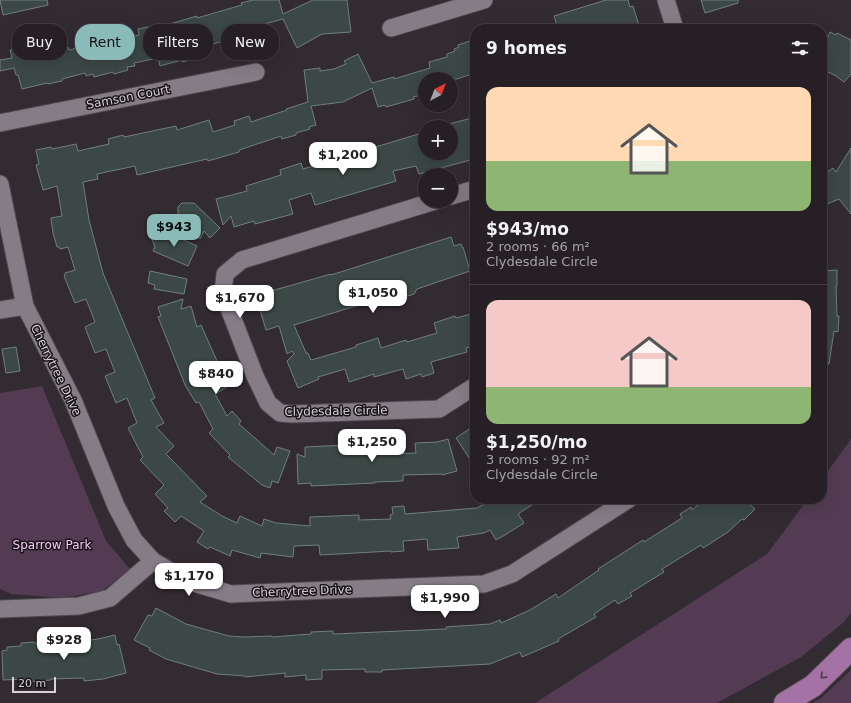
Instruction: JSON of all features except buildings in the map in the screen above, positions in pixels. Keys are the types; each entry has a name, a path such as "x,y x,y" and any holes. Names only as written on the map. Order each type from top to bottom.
{"highway":[{"path":"786,703 813,686 851,649"}],"street":[{"path":"391,28 484,0"},
{"path":"666,0 673,24"},
{"name":"Samson Court","path":"0,123 256,72"},
{"name":"Cherrytree Drive","path":"0,184 25,306 73,400 116,506 134,540 152,561 187,582 231,594 484,584 512,574 621,504"},
{"path":"458,194 470,190"},
{"name":"Clydesdale Circle","path":"418,206 242,260 225,274 223,293 268,403 280,413 292,414 439,409 470,389"},
{"path":"0,310 25,306"},
{"path":"0,609 79,606 110,598 152,561"}],"green space":[{"name":"Sparrow Park","path":"42,386 106,541 130,569 102,591 62,598 11,594 0,589 0,393"},
{"path":"851,439 851,613 844,622 801,657 717,703 535,703 767,554 804,504 827,504 827,472"},
{"path":"851,670 851,703 812,703 821,698"}]}
